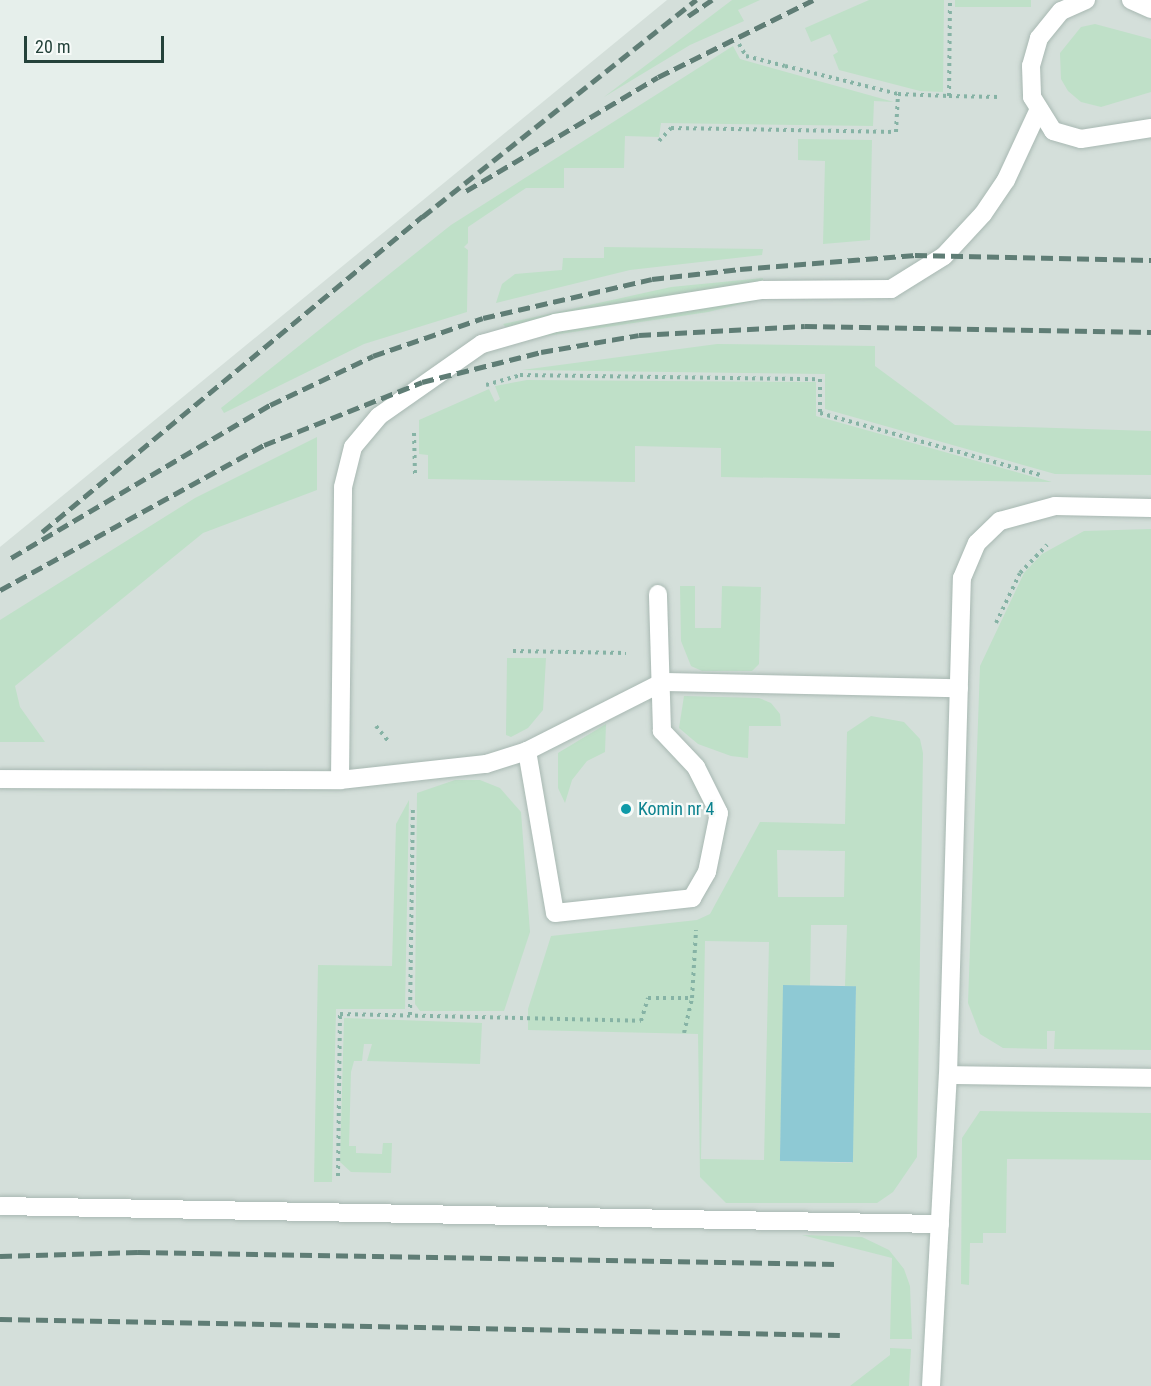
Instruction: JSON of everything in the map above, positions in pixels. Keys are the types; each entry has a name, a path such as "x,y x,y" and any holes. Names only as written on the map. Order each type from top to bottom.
{"lane":[{"path":"1086,0 1061,11 1039,38 1031,66 1036,103 1053,130 1081,139 1151,128"},
{"path":"1131,0 1151,9"},
{"path":"340,780 343,487 353,447 379,416 482,344 555,323 762,290 891,289 944,256 983,214 1006,180 1036,103"},
{"path":"931,1386 948,1075 962,578 977,543 1000,521 1054,506 1151,508"},
{"path":"527,751 555,913 692,898 707,872 719,813 696,767 662,731 663,682 658,594"},
{"path":"0,779 340,780 486,764 527,751 663,682 959,688"},
{"path":"948,1075 1151,1078"},
{"path":"0,1206 940,1224"}],"path":[{"path":"949,96 950,0"},
{"path":"739,44 746,56 898,94 1036,103"},
{"path":"659,141 671,128 896,132 898,94"},
{"path":"477,389 520,375 820,379 820,412 1045,476"},
{"path":"414,429 415,474"},
{"path":"995,626 1020,573 1055,540"},
{"path":"513,651 661,653"},
{"path":"411,1015 413,803"},
{"path":"684,1033 692,998 697,920"},
{"path":"346,1176 335,1176 340,1014 641,1021 648,998 692,998"}],"shaded area":[{"path":"667,0 1151,0 1151,1386 0,1386 0,547"}],"green space":[{"path":"732,0 760,0 738,10 744,21 690,45 604,97"},
{"path":"869,0 944,0 943,92 920,91 839,70 833,55 838,52 830,34 811,42 805,28"},
{"path":"955,0 1031,0 1031,7 955,7"},
{"path":"1095,24 1151,39 1151,92 1101,107 1081,102 1068,91 1061,79 1060,53 1081,27"},
{"path":"733,46 740,59 894,102 874,101 873,126 661,123 659,137 625,136 624,168 564,168 564,188 526,188 468,227 468,243 464,247 468,250 467,312 364,344 224,413 221,408 451,225"},
{"path":"798,139 872,140 870,240 823,244 825,161 798,160"},
{"path":"604,247 763,249 762,255 630,270 496,303 502,284 515,274 562,270 563,258 604,258"},
{"path":"763,278 761,299 708,312 532,338 513,335 503,324 671,287"},
{"path":"717,344 875,346 875,366 955,425 1151,431 1151,475 1055,474 825,409 825,374 522,370"},
{"path":"527,380 816,382 816,416 1052,482 721,477 721,448 635,446 635,482 428,479 428,455 419,454 419,420 489,389 495,402 500,399 495,386"},
{"path":"317,437 317,490 203,533 15,686 20,707 45,742 0,742 0,620 195,498"},
{"path":"1151,529 1151,1050 1054,1049 1055,1031 1047,1031 1047,1049 1003,1048 980,1034 968,1003 980,666 1024,573 1042,554 1084,531"},
{"path":"680,586 695,586 695,628 721,628 722,586 761,587 759,664 752,671 702,671 691,666 681,641"},
{"path":"507,658 546,658 543,710 528,728 511,737 506,735"},
{"path":"684,696 759,698 771,703 780,714 781,726 749,726 748,758 731,756 698,744 679,728"},
{"path":"871,716 904,722 920,739 923,753 917,1157 893,1192 877,1203 726,1203 700,1177 698,1034 528,1030 528,1009 551,936 697,920 710,914 760,822 845,824 847,732","holes":["777,850 845,851 844,897 778,897","811,925 847,925 845,986 856,987 852,1163 780,1161 784,985 810,986","705,941 769,942 764,1160 701,1159"]},
{"path":"606,724 605,752 587,761 572,780 565,803 558,788 558,753"},
{"path":"455,780 480,780 500,788 521,812 530,932 504,1011 420,1011 415,1004 417,793"},
{"path":"409,800 405,1009 336,1009 332,1182 314,1182 318,965 392,966 396,824"},
{"path":"344,1018 482,1023 480,1064 367,1061 372,1044 364,1044 362,1061 354,1061 351,1072 349,1146 356,1146 356,1153 382,1154 383,1143 392,1143 391,1173 351,1172 340,1162"},
{"path":"980,1111 1151,1113 1151,1160 1007,1159 1006,1233 983,1233 983,1243 970,1243 969,1285 961,1284 962,1138"},
{"path":"802,1235 862,1237 889,1250 904,1269 910,1286 912,1339 890,1339 892,1258"},
{"path":"890,1348 911,1349 909,1386 850,1386 890,1355"}],"water":[{"path":"783,985 856,986 853,1162 780,1161"}],"railway":[{"path":"42,532 422,217 696,0"},
{"path":"688,16 712,0"},
{"path":"466,191 658,77 813,0"},
{"path":"11,558 270,405 373,356 483,318 652,279 740,269 915,255 1151,260"},
{"path":"0,590 264,445 422,382 541,352 639,335 805,326 1151,332"},
{"path":"0,1256 138,1252 838,1264"},
{"path":"0,1319 840,1335"}],"place":[{"name":"Komin nr 4","path":"626,809"}]}
